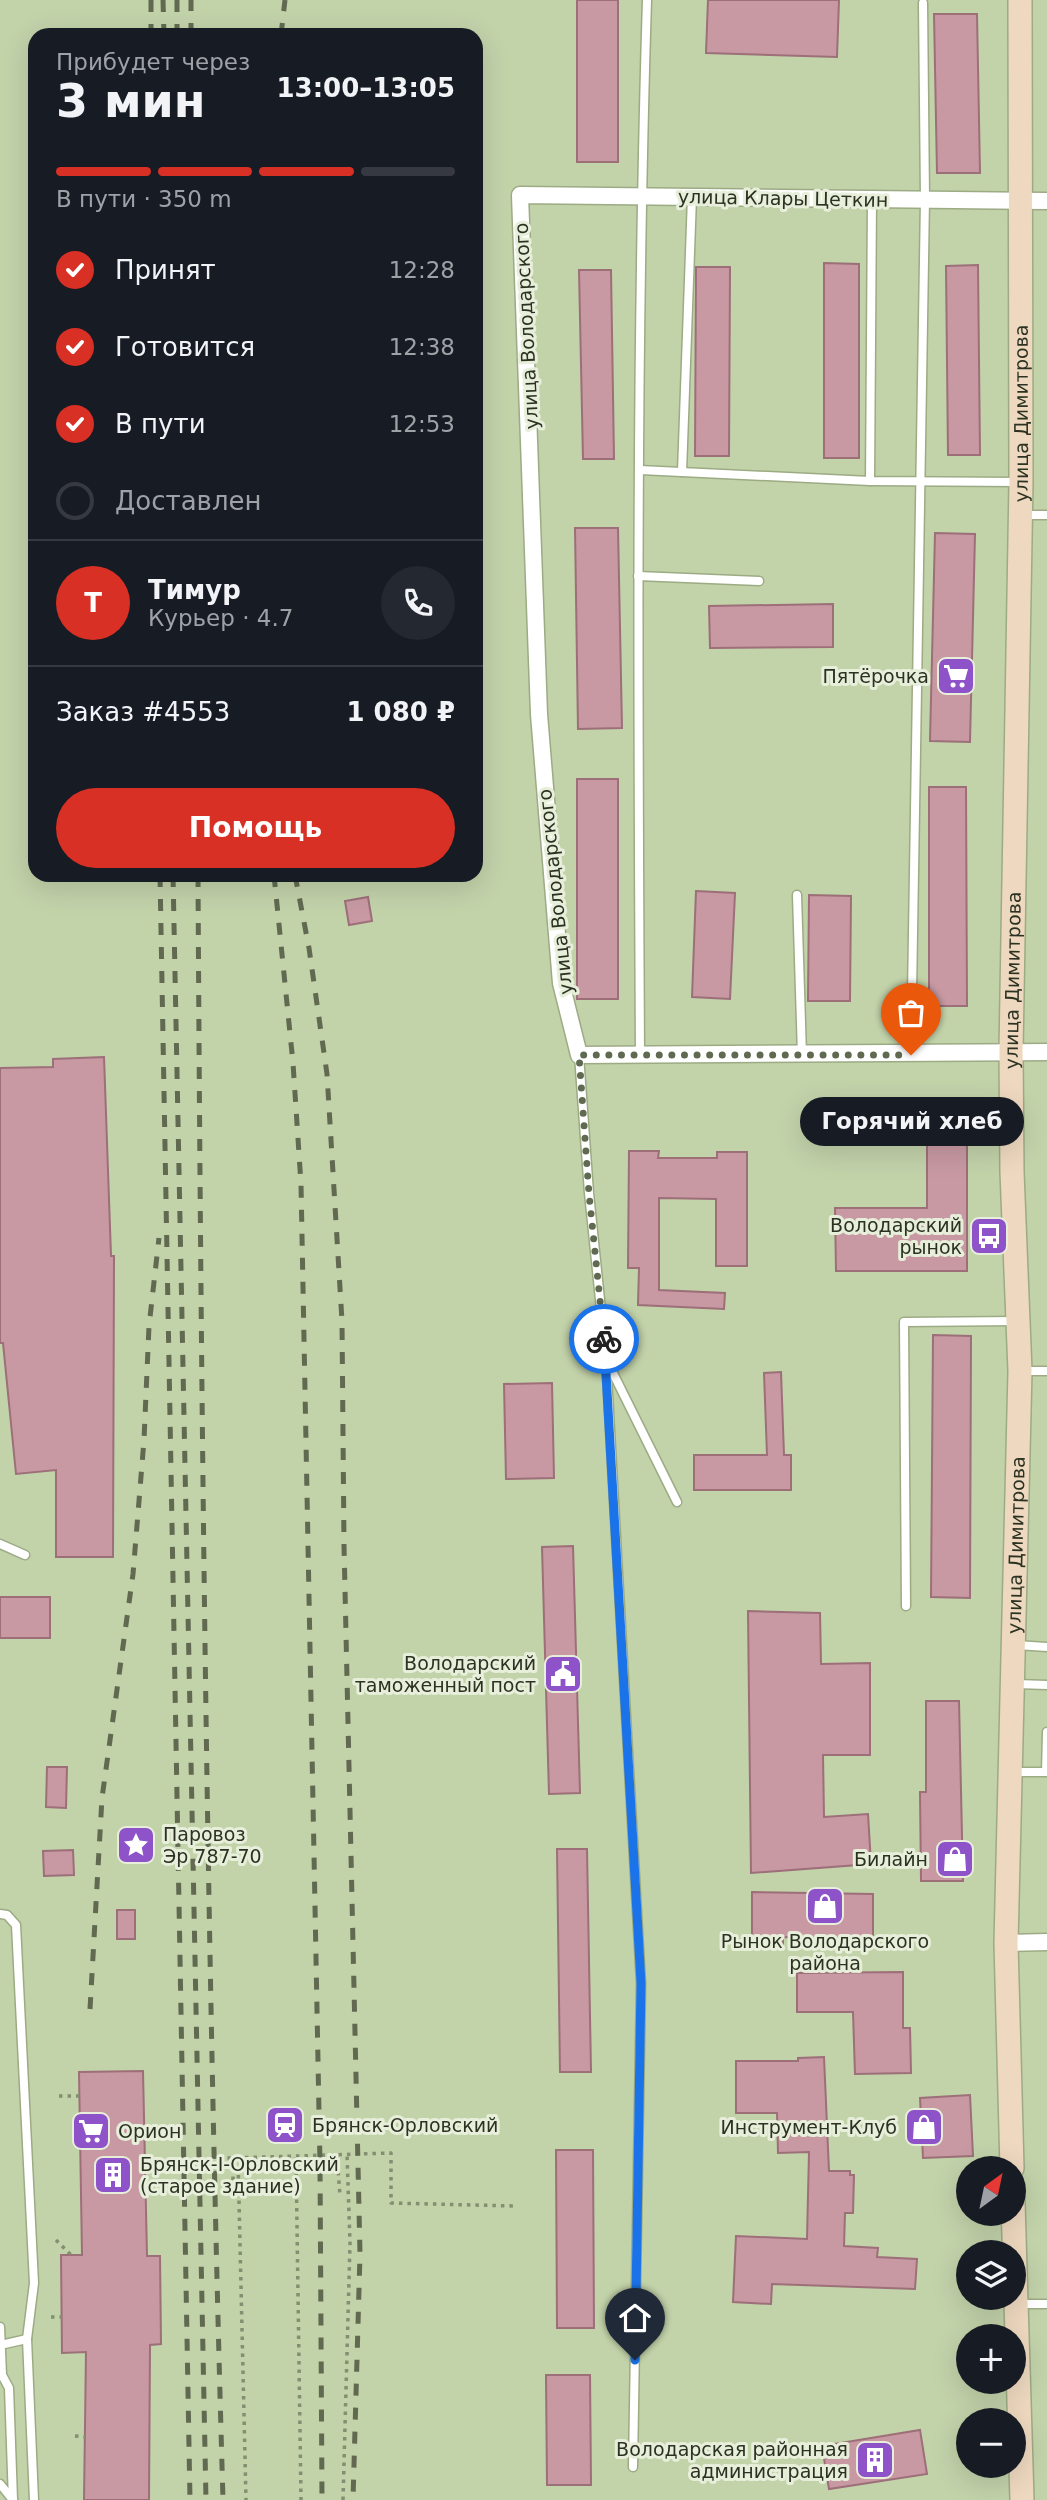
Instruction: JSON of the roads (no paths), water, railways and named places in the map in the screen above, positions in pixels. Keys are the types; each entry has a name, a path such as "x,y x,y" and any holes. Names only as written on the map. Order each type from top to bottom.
{"main road":[{"name":"улица Димитрова","path":"1012,2156 1006,1943 1020,1371 1012,1172 1011,1051 1021,482 1020,0"},
{"path":"1016,2310 1022,2500"}],"street":[{"name":"улица Клары Цеткин","path":"520,195 1047,201"},
{"name":"улица Володарского","path":"520,195 539,714 561,983 579,1055"},
{"path":"579,1055 911,1055 1047,1052"},
{"path":"1006,1943 1047,1942"}],"lane":[{"path":"640,1055 638,576 641,196 647,0"},
{"path":"911,1055 925,200 923,3"},
{"path":"682,472 692,197"},
{"path":"870,481 873,199"},
{"path":"640,470 870,481 1021,482"},
{"path":"1020,515 1047,515"},
{"path":"638,576 759,581"},
{"path":"797,895 802,1055"},
{"name":"улица Володарского","path":"579,1055 589,1194 606,1357 641,1983 633,2468"},
{"path":"906,1606 904,1322 1020,1321"},
{"path":"606,1357 677,1502"},
{"path":"1020,1371 1047,1371"},
{"path":"0,1544 25,1555"},
{"path":"1013,1645 1047,1647"},
{"path":"1012,1683 1047,1685"},
{"path":"1010,1772 1046,1772 1047,1732"},
{"path":"0,1914 10,1918 16,1925 34,2283 27,2339 34,2500"},
{"path":"1026,2304 1047,2304"},
{"path":"0,2327 1,2377 9,2388 13,2500"},
{"path":"1,2345 27,2339"},
{"path":"0,2483 13,2500"}],"railway":[{"path":"151,0 151,28"},
{"path":"163,0 164,28"},
{"path":"177,0 177,28"},
{"path":"191,0 191,28"},
{"path":"282,28 285,0"},
{"path":"160,882 190,2500"},
{"path":"173,882 206,2500"},
{"path":"198,882 206,1688 223,2500"},
{"path":"275,882 293,1063 301,1184 320,2164 322,2500"},
{"path":"296,882 327,1074 342,1321 344,1545 360,2254 353,2500"},
{"path":"90,2009 102,1798 133,1574 144,1440 149,1326 159,1238"}],"place":[{"name":"Пятёрочка","path":"956,676"},
{"name":"Горячий хлеб","path":"911,1055"},
{"name":"Володарский рынок","path":"989,1236"},
{"name":"Володарский таможенный пост","path":"563,1674"},
{"name":"Паровоз Эр 787-70","path":"136,1845"},
{"name":"Билайн","path":"955,1859"},
{"name":"Рынок Володарского района","path":"825,1906"},
{"name":"Брянск-Орловский","path":"285,2125"},
{"name":"Инструмент-Клуб","path":"924,2127"},
{"name":"Орион","path":"91,2131"},
{"name":"Брянск-I-Орловский (старое здание)","path":"113,2175"},
{"name":"Володарская районная администрация","path":"875,2460"}]}
